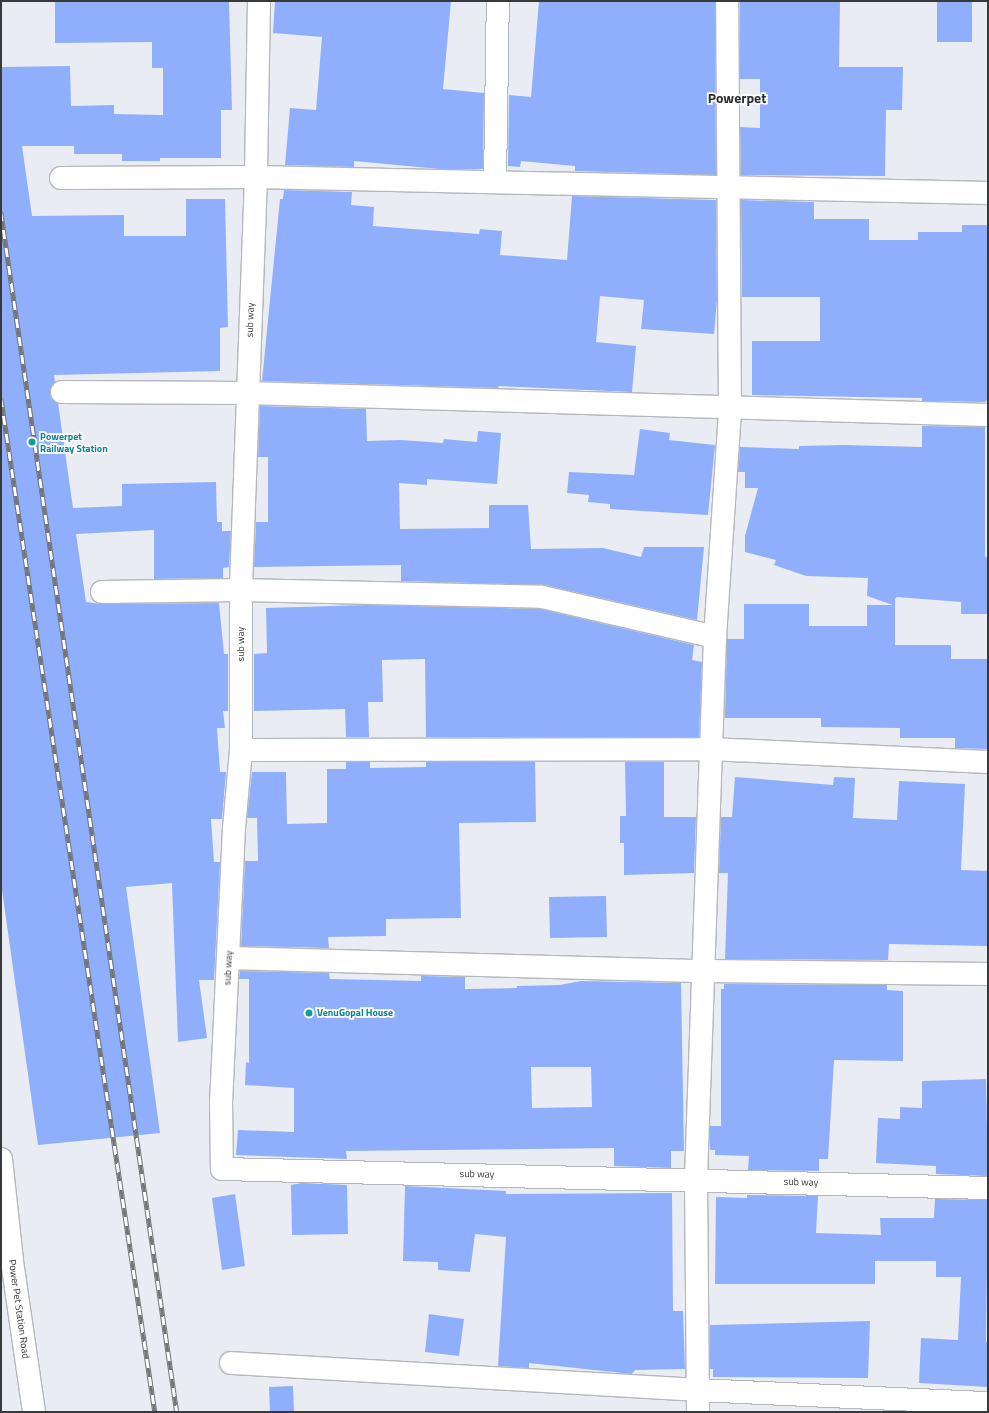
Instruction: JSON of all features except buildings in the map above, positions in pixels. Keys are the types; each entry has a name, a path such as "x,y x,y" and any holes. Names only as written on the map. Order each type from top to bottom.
{"street":[{"name":"sub way","path":"259,1 256,177 241,590 241,750 234,828 221,1101 222,1169 696,1179 988,1188"},
{"path":"495,182 498,1"},
{"path":"698,1412 696,1179 715,637 730,409 727,187 727,1"},
{"path":"61,178 256,177 988,193"},
{"path":"62,392 247,393 730,409 988,415"},
{"path":"102,592 241,590 542,597 715,637"},
{"path":"241,750 711,749 988,762"},
{"path":"229,958 704,971 988,974"},
{"name":"Power Pet Station Road","path":"1,1159 6,1260 34,1412"},
{"path":"231,1363 697,1390 988,1403"}],"railway":[{"path":"1,212 177,1412"},
{"path":"1,398 155,1412"}],"place":[{"name":"Powerpet Railway Station","path":"32,442"},
{"name":"VenuGopal House","path":"309,1013"}],"district":[{"name":"Powerpet","path":"737,98"}]}
